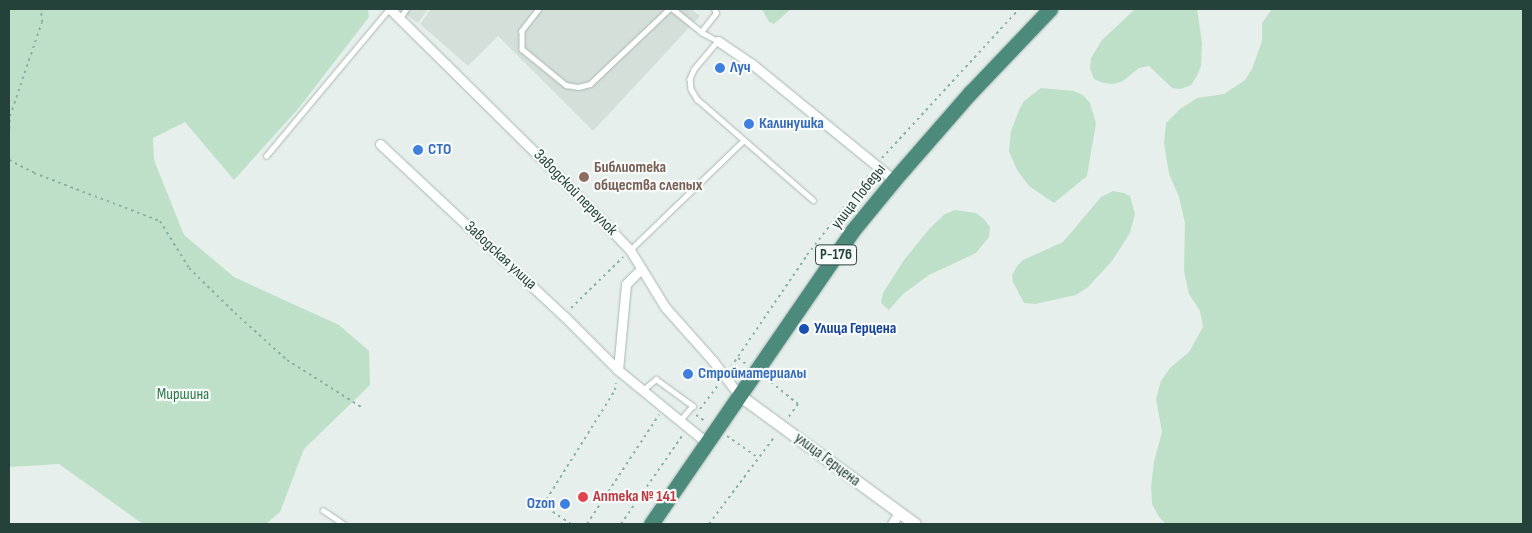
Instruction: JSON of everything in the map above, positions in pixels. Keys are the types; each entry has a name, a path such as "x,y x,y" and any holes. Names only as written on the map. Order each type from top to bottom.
{"highway":[{"name":"улица Победы","path":"651,524 853,230 970,93 1050,9"}],"street":[{"name":"Заводской переулок","path":"390,9 561,178 630,250 665,306 739,395"},
{"path":"718,41 752,64 894,180"},
{"name":"Заводская улица","path":"380,144 564,316 618,370 706,442"},
{"path":"618,370 626,284 641,269"},
{"name":"улица Герцена","path":"739,395 915,524"},
{"path":"892,524 899,513"}],"lane":[{"path":"266,156 390,9"},
{"path":"400,18 406,9"},
{"path":"538,9 522,31 522,49 566,85 578,87 590,84 669,9"},
{"path":"673,9 702,32 718,41 694,70 690,79 691,88 697,99 813,200"},
{"path":"702,32 716,10"},
{"path":"630,250 744,140"},
{"path":"643,391 656,379 693,406 684,423"},
{"path":"323,510 344,524"}],"path":[{"path":"9,135 10,116 42,22 41,9"},
{"path":"621,524 684,423 724,377 807,255 876,165 1019,9"},
{"path":"9,160 34,173 160,221 189,268 235,313 287,360 363,408"},
{"path":"564,316 630,250"},
{"path":"709,524 798,404 756,370 737,358"},
{"path":"571,524 543,505 615,390 618,370"},
{"path":"586,524 665,407"}],"shaded area":[{"path":"398,9 428,9 418,23"},
{"path":"431,9 691,9 700,16 593,131 498,36 468,66 420,24"}],"green space":[{"name":"Миршина","path":"9,9 368,9 369,17 298,109 234,180 185,122 153,138 154,160 184,235 234,277 339,325 369,351 370,385 304,449 280,512 266,524 143,524 59,464 9,467"},
{"path":"762,9 791,9 774,24 769,22"},
{"path":"1135,9 1197,9 1202,43 1201,66 1191,85 1181,89 1172,88 1149,66 1139,68 1123,81 1114,84 1103,83 1094,79 1090,69 1091,58 1102,40"},
{"path":"1272,9 1523,9 1523,524 1166,524 1159,517 1152,504 1151,486 1154,462 1162,432 1156,399 1161,381 1170,368 1189,352 1203,327 1200,311 1189,294 1184,271 1185,223 1179,197 1169,174 1164,143 1166,123 1180,109 1197,98 1224,94 1245,80 1252,69 1262,41 1262,23"},
{"path":"1041,88 1074,91 1083,95 1090,103 1096,123 1087,176 1054,203 1029,186 1017,170 1009,151 1011,131 1019,110 1024,101"},
{"path":"1113,191 1130,196 1135,214 1130,233 1112,261 1088,287 1076,295 1035,304 1024,303 1013,282 1012,275 1018,265 1023,260 1063,242 1101,197"},
{"path":"955,210 976,213 984,219 990,227 989,237 976,253 929,275 903,294 889,310 881,303 883,293 904,260 930,228 945,214"}],"place":[{"name":"Луч","path":"720,68"},
{"name":"Калинушка","path":"749,124"},
{"name":"СТО","path":"418,150"},
{"name":"Библиотека общества слепых","path":"584,177"},
{"name":"Улица Герцена","path":"804,329"},
{"name":"Стройматериалы","path":"688,374"},
{"name":"Аптека № 141","path":"583,497"},
{"name":"Ozon","path":"565,504"}]}
